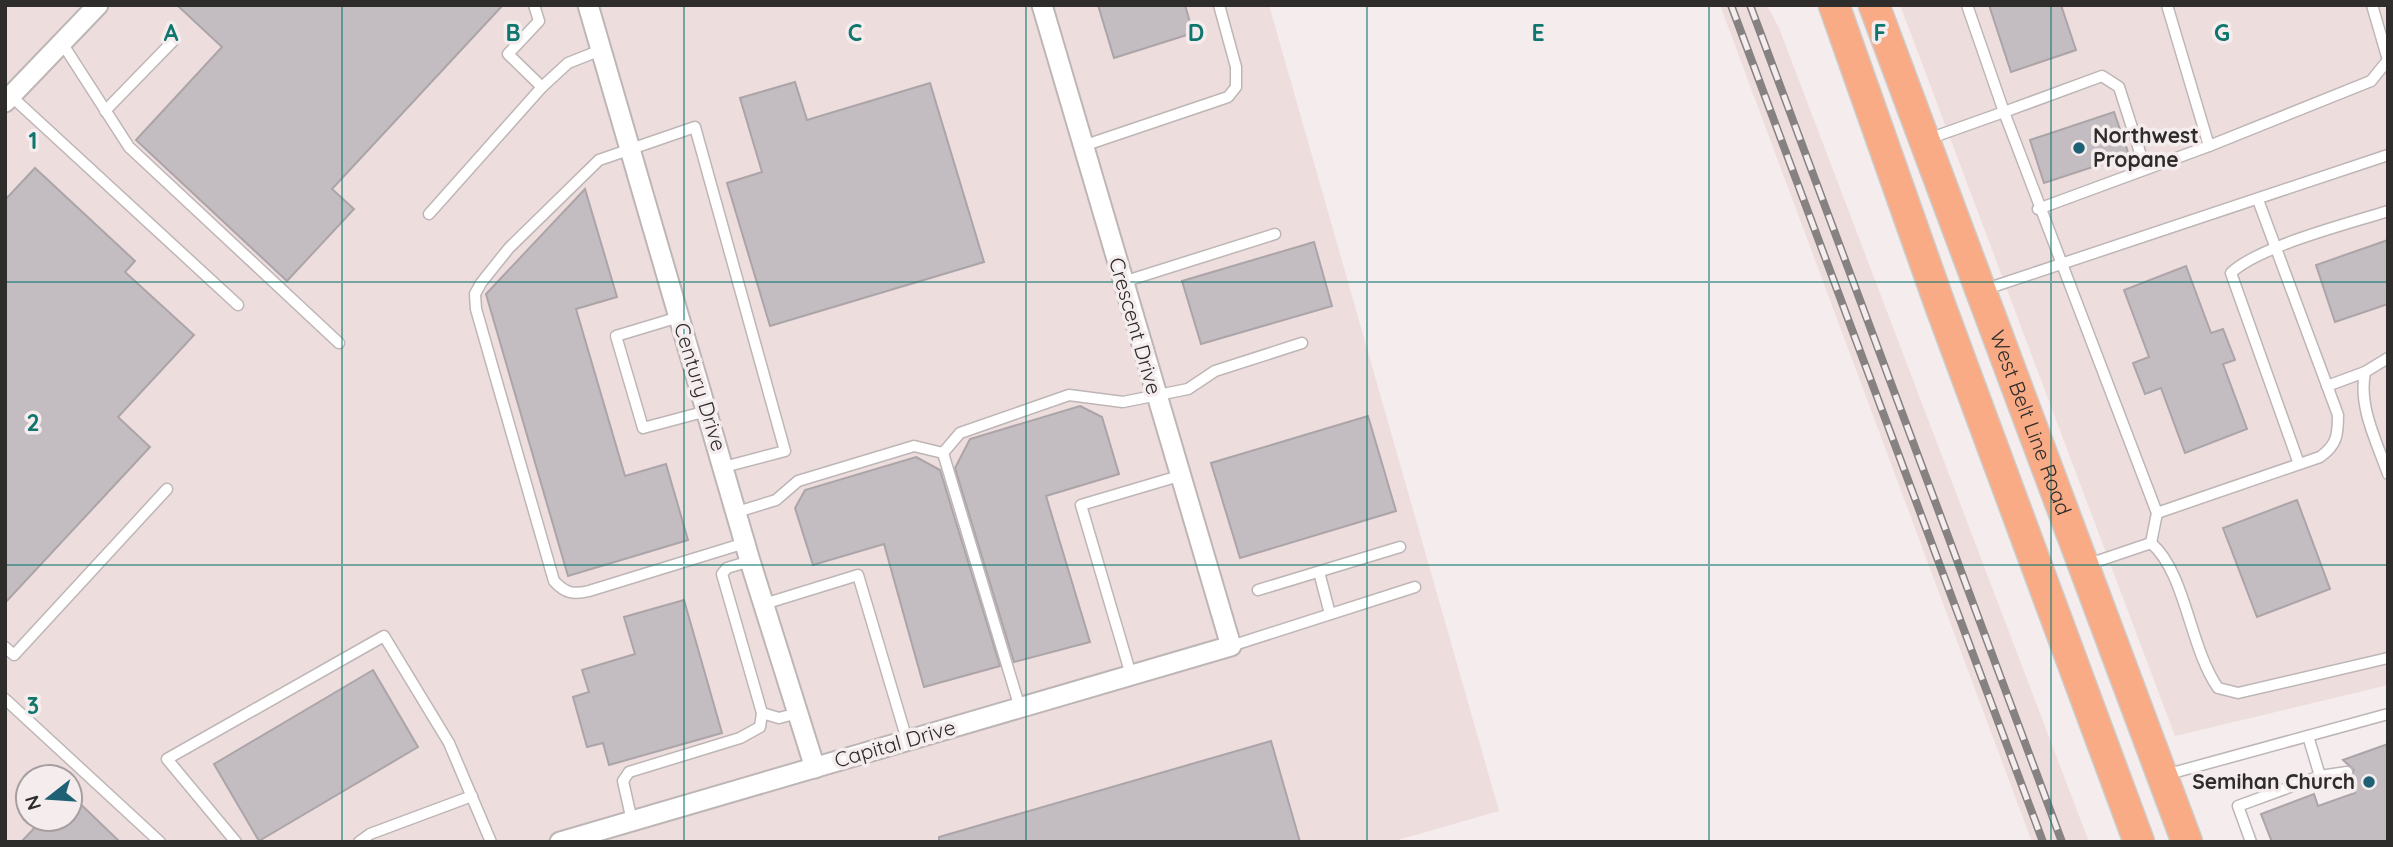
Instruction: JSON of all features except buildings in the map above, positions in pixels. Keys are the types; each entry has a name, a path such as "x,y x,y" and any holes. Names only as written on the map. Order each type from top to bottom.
{"main road":[{"name":"West Belt Line Road","path":"1834,5 1940,305 2139,842"},
{"name":"West Belt Line Road","path":"1874,5 2187,842"},
{"path":"1940,305 1980,291"},
{"path":"2120,790 2161,776"}],"street":[{"path":"8,99 98,5"},
{"name":"Century Drive","path":"588,5 748,552 815,768"},
{"name":"Crescent Drive","path":"1042,5 1230,646"},
{"name":"Capital Drive","path":"560,842 1230,646"}],"lane":[{"path":"534,5 539,22 508,54 542,87"},
{"path":"1083,146 1228,97 1236,87 1236,67 1219,5"},
{"path":"1968,5 2038,209 2157,513 2151,543"},
{"path":"2167,5 2209,146"},
{"path":"2038,209 2209,146 2371,81 2388,60 2372,5"},
{"path":"106,111 175,39"},
{"path":"62,43 129,147 339,343"},
{"path":"429,214 542,87 568,63 601,50"},
{"path":"1924,141 2102,76 2119,87 2145,168"},
{"path":"8,99 238,305"},
{"path":"724,467 785,452 695,127 599,160 509,248 475,294 481,331 554,581 563,592 576,594 748,552"},
{"path":"1980,291 2388,155"},
{"path":"2157,513 2299,464 2331,449 2338,436 2338,415 2258,200"},
{"path":"2299,464 2231,273 2276,249 2388,211"},
{"path":"1123,282 1275,234"},
{"path":"679,317 616,336 643,428 707,411"},
{"path":"943,453 960,433 1069,396 1123,402 1155,396 1188,388 1215,371 1302,343"},
{"path":"2327,386 2365,372 2388,358"},
{"path":"2365,372 2364,403 2388,474"},
{"path":"737,512 776,500 798,481 914,446 943,453"},
{"path":"943,453 1020,708"},
{"path":"1131,675 1082,505 1179,476"},
{"path":"5,647 14,656 166,489"},
{"path":"2082,566 2151,543"},
{"path":"2151,543 2166,556 2205,669 2218,688 2238,693 2388,658"},
{"path":"1258,590 1400,547"},
{"path":"632,821 623,781 629,772 740,738 760,727 762,713 722,574 748,552"},
{"path":"1319,572 1330,614"},
{"path":"764,604 858,575 907,740"},
{"path":"1230,646 1415,587"},
{"path":"236,842 167,759 384,636 449,743 491,842"},
{"path":"5,699 160,842"},
{"path":"5,716 14,707"},
{"path":"762,713 779,718 798,713"},
{"path":"2161,776 2388,714"},
{"path":"2308,736 2320,776"},
{"path":"2250,842 2238,806 2320,776 2347,772"},
{"path":"359,842 370,834 472,796"}],"shaded area":[{"path":"5,5 1269,5 1499,811 1391,842 5,842"},
{"path":"1720,5 1767,5 1779,28 2089,842 2032,842"},
{"path":"1900,5 2388,5 2388,685 2175,736"}],"railway":[{"path":"1731,5 2043,842"},
{"path":"1750,5 2062,842"}],"place":[{"name":"Northwest Propane","path":"2079,148"},
{"name":"Semihan Church","path":"2369,782"}]}
